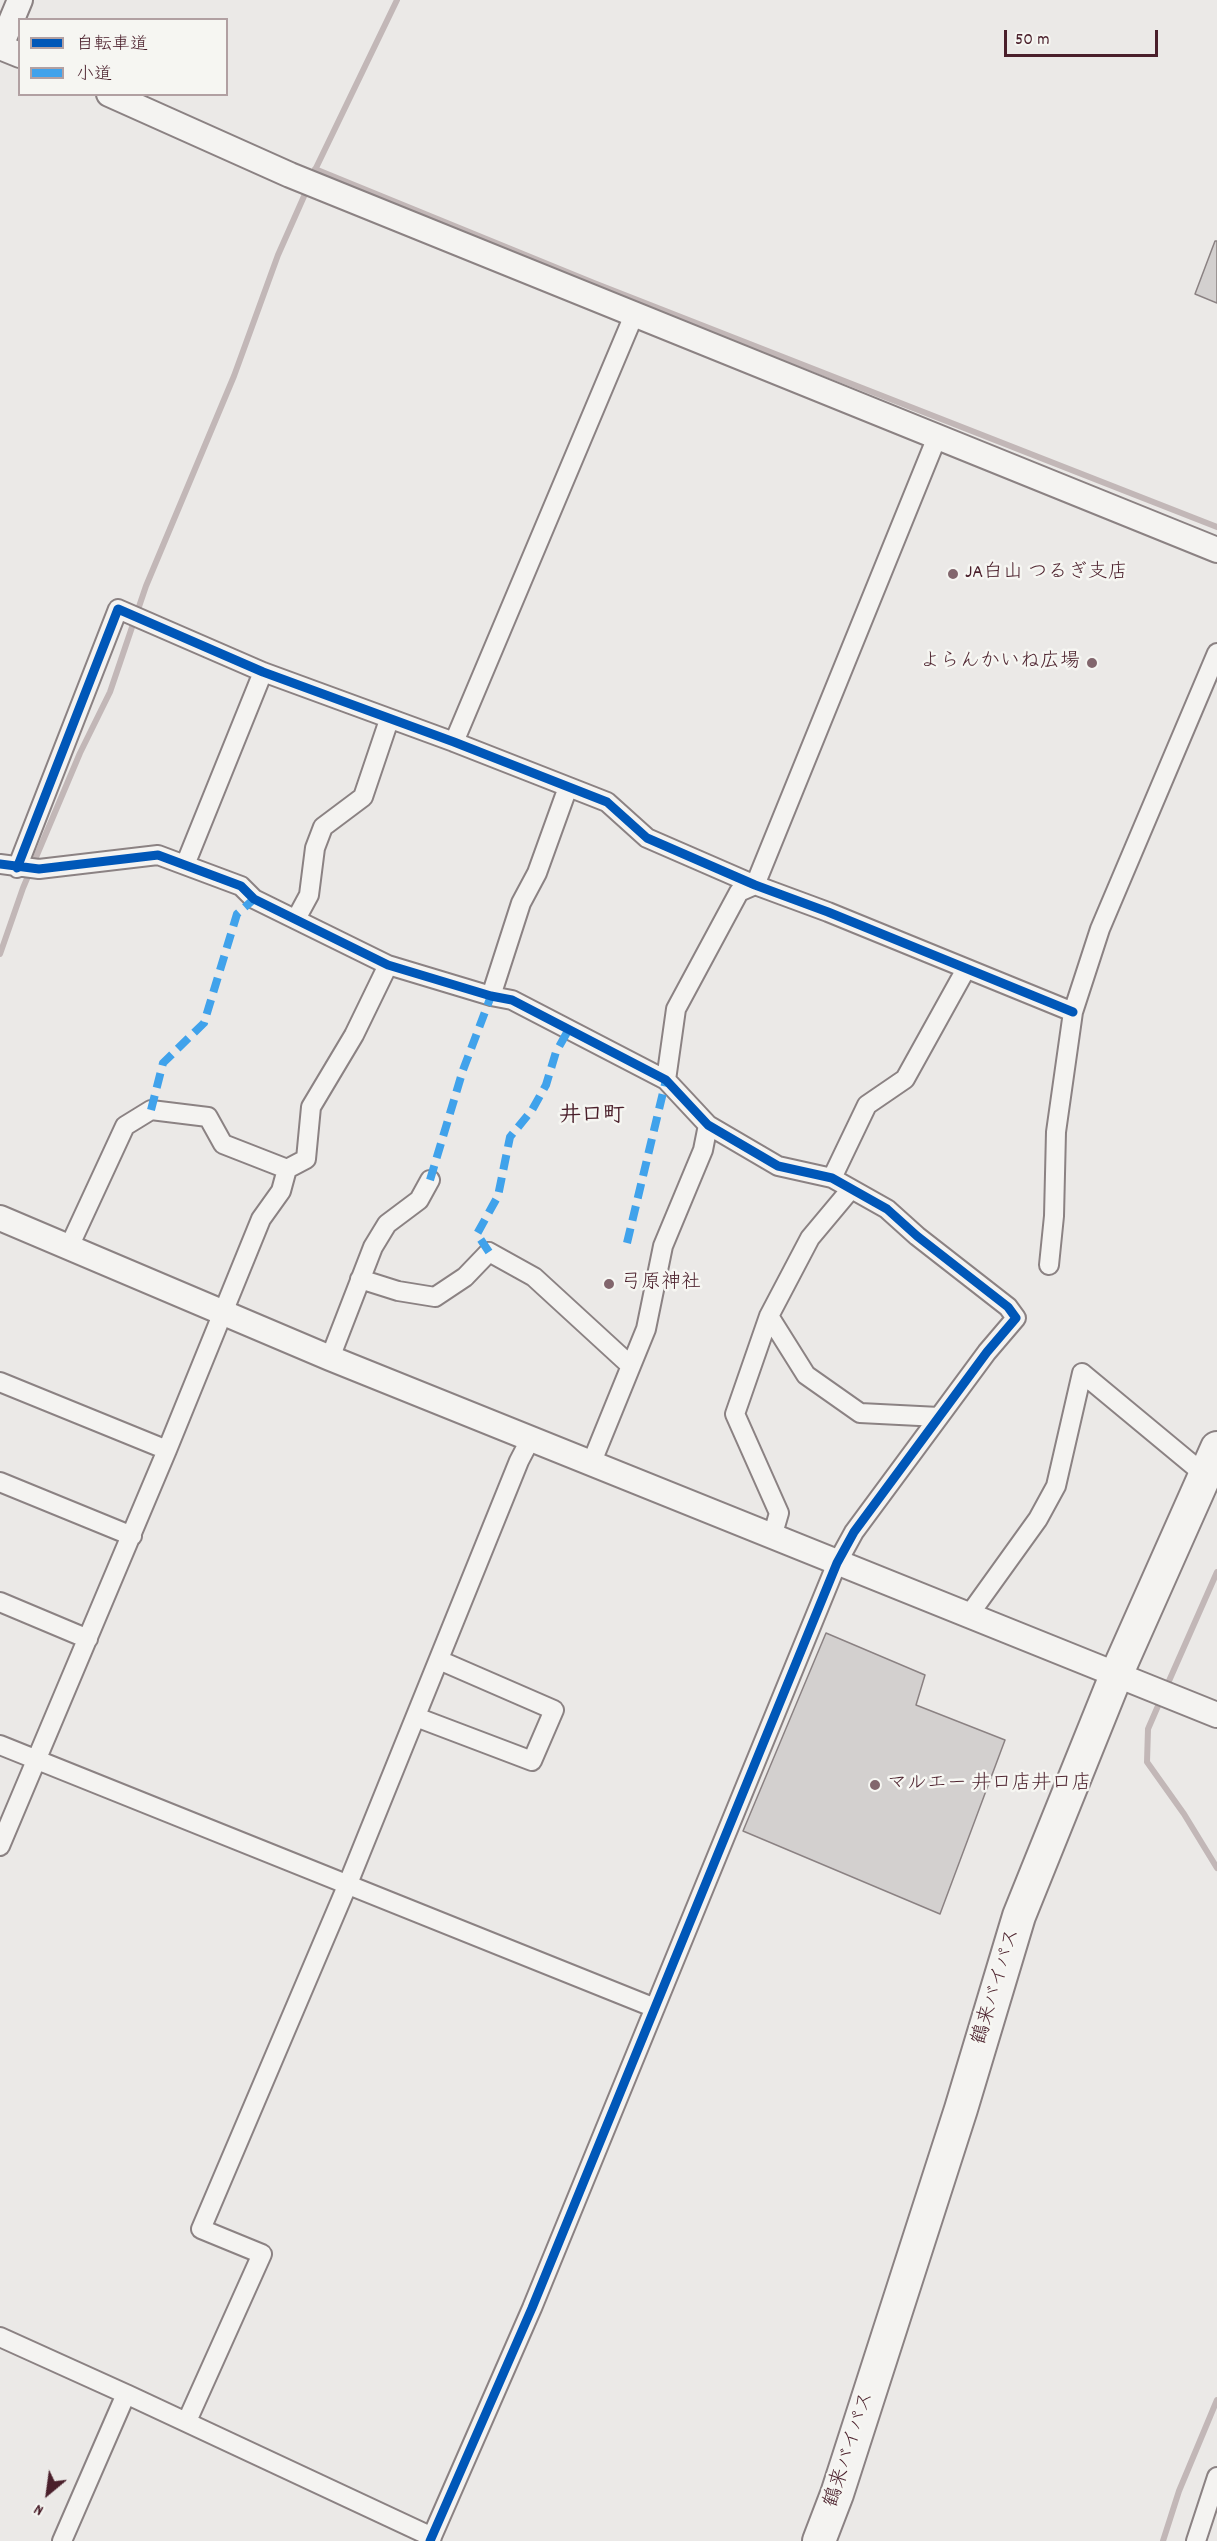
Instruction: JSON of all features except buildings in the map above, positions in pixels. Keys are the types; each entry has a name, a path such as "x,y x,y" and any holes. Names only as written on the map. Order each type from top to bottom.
{"highway":[{"name":"鶴来バイパス","path":"819,2541 837,2494 957,2121 1019,1916 1117,1673 1213,1470"}],"street":[{"path":"18,54 0,47 21,0"},
{"path":"113,96 290,175 1217,550"},
{"path":"454,742 634,315"},
{"path":"666,1080 675,1009 739,892 755,885 937,437"},
{"path":"0,2337 187,2421 431,2539 532,2308 837,1563 854,1532 987,1352 1016,1318 1008,1307 917,1236 887,1209 832,1178 778,1166 708,1125 666,1080 512,1000 491,996 388,964 254,899 241,886 158,855 20,867 118,609 263,672 454,742 607,802 647,838 755,885 1073,1012"},
{"path":"1049,1265 1054,1216 1056,1132 1073,1012 1100,929 1217,653"},
{"path":"185,865 263,672"},
{"path":"296,919 309,895 315,848 322,828 363,797 389,720"},
{"path":"491,996 521,903 537,873 568,787"},
{"path":"69,1247 125,1126 151,1110 208,1117 223,1144 287,1168 306,1159 310,1107 354,1035 388,964"},
{"path":"832,1178 867,1105 905,1079 966,969"},
{"path":"591,1464 646,1329 663,1246 703,1150 708,1125"},
{"path":"0,1846 132,1536 222,1310 261,1219 281,1191 287,1168"},
{"path":"330,1358 373,1247 387,1224 419,1200 430,1180"},
{"path":"772,1537 779,1513 735,1414 769,1316 810,1238 851,1189"},
{"path":"0,1218 222,1310 330,1358 1217,1715"},
{"path":"360,1279 398,1291 435,1297 465,1278 489,1252 534,1277 631,1366"},
{"path":"769,1316 806,1375 860,1413 939,1417"},
{"path":"969,1615 1038,1519 1056,1486 1082,1373 1213,1470"},
{"path":"0,1382 167,1450"},
{"path":"187,2421 262,2254 201,2229 346,1886 519,1461 531,1438"},
{"path":"0,1482 132,1536"},
{"path":"0,1602 88,1639"},
{"path":"416,1716 532,1761 554,1710 439,1660"},
{"path":"0,1745 346,1886 655,2008"},
{"path":"62,2541 126,2394"},
{"path":"1196,2541 1217,2477"}],"waterway":[{"path":"315,170 397,0"},
{"path":"315,169 594,283 1217,527"},
{"path":"0,954 23,888 80,753 110,692 146,586 234,376 278,255 305,194"},
{"path":"1165,1690 1217,1572"},
{"path":"1161,1699 1148,1729 1147,1762 1184,1814 1217,1868"},
{"path":"1163,2541 1179,2491 1217,2400"}],"marked path":[{"path":"151,1110 163,1063 204,1023 237,914 254,899"},
{"path":"430,1180 463,1070 491,996"},
{"path":"489,1252 477,1234 498,1196 510,1137 532,1110 546,1085 556,1052 569,1029"},
{"path":"627,1243 666,1080"}],"cycle path":[{"path":"17,868 118,609 263,672 454,742 607,802 647,838 755,885 828,912 1073,1012"},
{"path":"0,864 39,869 158,855 241,886 254,899 388,965 491,996 512,1000 666,1080 708,1125 778,1166 832,1178 887,1209 917,1236 1008,1307 1016,1318 987,1352 854,1532 837,1563 532,2308 430,2541"}],"place":[{"name":"JA白山 つるぎ支店","path":"953,574"},
{"name":"よらんかいね広場","path":"1092,663"},
{"name":"弓原神社","path":"609,1284"},
{"name":"マルエー 井口店井口店","path":"875,1785"}],"district":[{"name":"井口町","path":"592,1118"}]}
